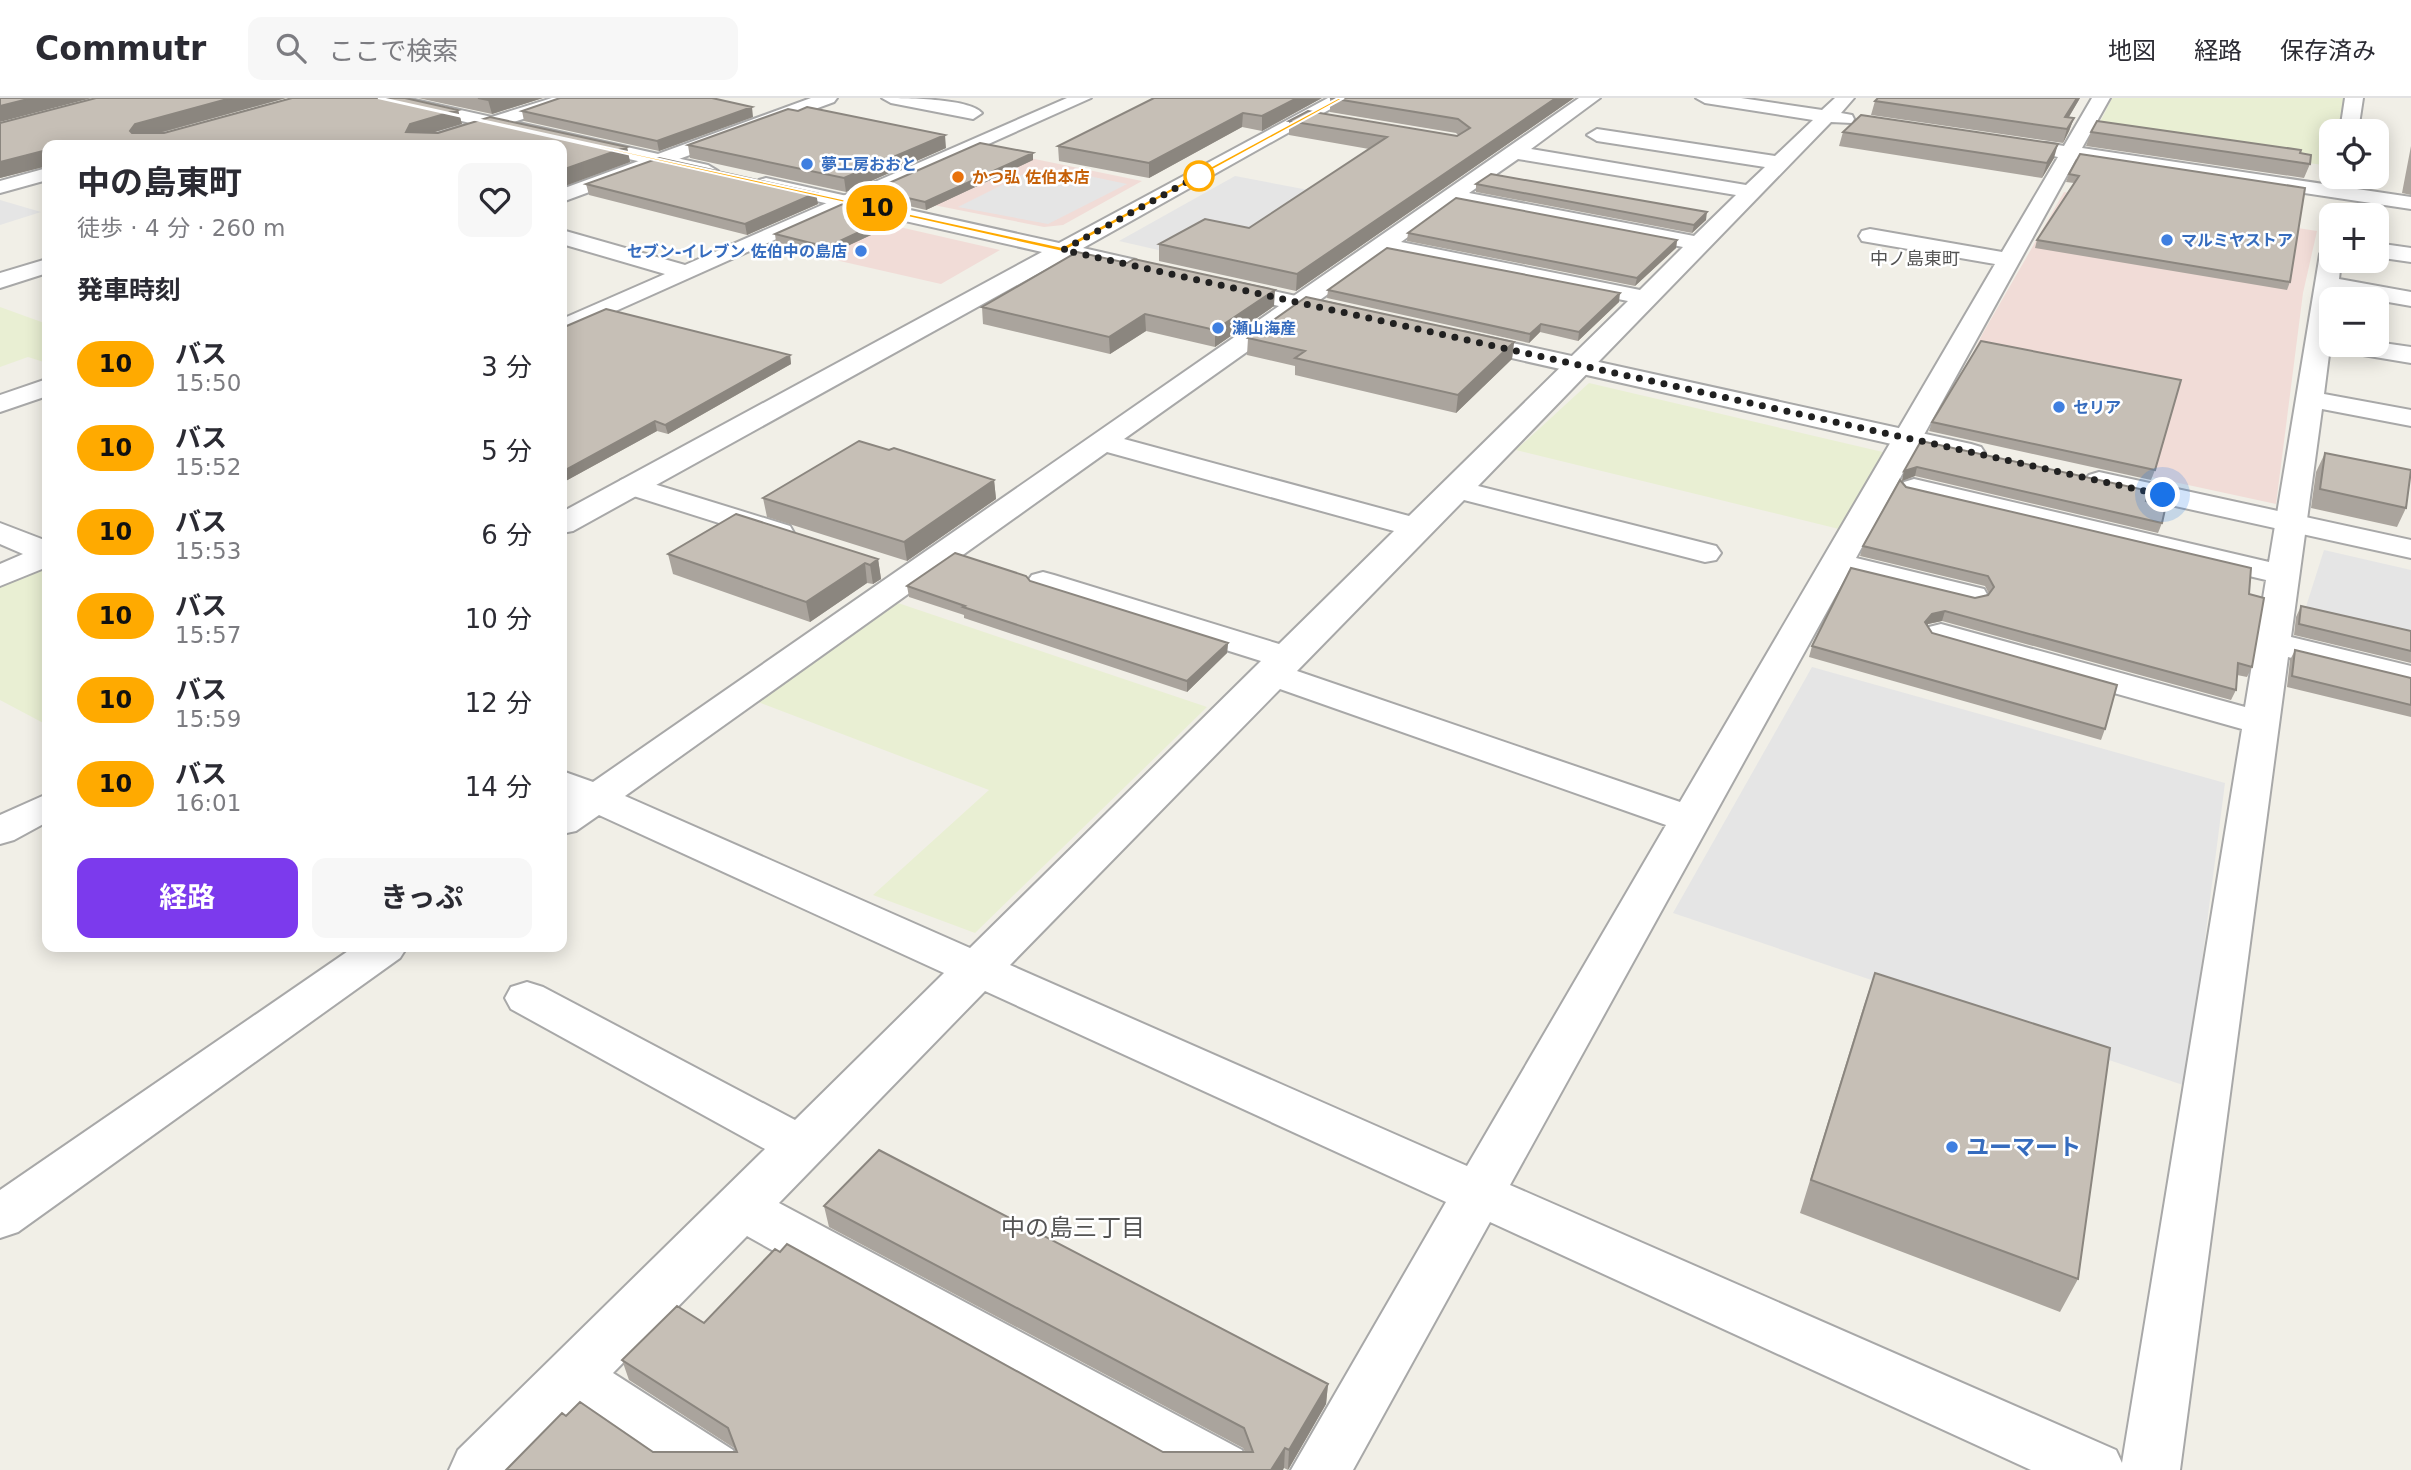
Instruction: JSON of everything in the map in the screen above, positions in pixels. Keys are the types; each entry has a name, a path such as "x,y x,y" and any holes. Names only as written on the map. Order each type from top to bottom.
{"street":[{"path":"382,98 1153,271"},
{"path":"438,140 571,98"},
{"path":"567,194 828,98"},
{"path":"891,98 973,113"},
{"path":"567,326 1082,98"},
{"path":"567,521 1341,98"},
{"path":"573,802 912,576 1301,305 1591,98"},
{"path":"1705,98 1867,122"},
{"path":"479,1470 1845,98"},
{"path":"1327,1468 1478,1194 2101,98"},
{"path":"2351,119 2354,98"},
{"path":"747,107 835,117"},
{"path":"1306,117 1338,122"},
{"path":"1597,135 1780,163"},
{"path":"937,137 975,145"},
{"path":"2030,146 2319,181"},
{"path":"1514,152 1752,192"},
{"path":"0,187 42,175"},
{"path":"2359,189 2411,203"},
{"path":"1451,196 1700,244"},
{"path":"1870,236 2009,260"},
{"path":"567,238 686,273"},
{"path":"1382,245 1646,298"},
{"path":"2389,252 2411,255"},
{"path":"0,281 42,268"},
{"path":"2340,273 2411,299"},
{"path":"1207,283 1367,319"},
{"path":"1446,336 2000,459"},
{"path":"2389,351 2411,355"},
{"path":"2150,1470 2291,524 2313,461 2309,399 2327,357"},
{"path":"0,404 42,389"},
{"path":"2309,399 2411,418"},
{"path":"1102,442 1417,528"},
{"path":"2067,474 2411,549"},
{"path":"631,486 806,542"},
{"path":"1914,488 2284,575"},
{"path":"1456,489 1705,553"},
{"path":"0,532 42,552"},
{"path":"0,576 42,556"},
{"path":"872,563 912,576"},
{"path":"1837,563 1972,596"},
{"path":"1043,582 1279,666 1692,820"},
{"path":"1941,634 2261,723"},
{"path":"2274,643 2411,677"},
{"path":"573,802 977,969 2095,1470"},
{"path":"0,831 42,809"},
{"path":"0,1217 378,952"},
{"path":"527,998 801,1146"},
{"path":"740,1207 1221,1470"},
{"path":"572,1377 712,1470"}],"shaded area":[{"path":"1020,156 1142,181 1063,225 1044,227 878,194"},
{"path":"1065,171 1127,184 1048,224 958,207 1028,172 1053,176"},
{"path":"1235,176 1319,192 1244,240 1167,252 1119,241"},
{"path":"2064,192 2317,231 2303,293 2276,504 1934,430 1983,333"},
{"path":"0,200 41,212 0,225"},
{"path":"834,212 1000,250 941,284 765,244"},
{"path":"2324,550 2411,570 2411,638 2304,613"},
{"path":"1812,667 2225,783 2186,1086 1673,913"}],"green space":[{"path":"2112,98 2346,98 2343,119 2319,119 2319,164 2094,134"},
{"path":"0,307 42,322 42,361 28,357 0,367"},
{"path":"1589,383 1887,453 1839,529 1516,450"},
{"path":"37,565 42,568 42,722 0,700 0,582"},
{"path":"895,602 1207,707 975,933 873,895 989,790 753,700"}],"building":[{"path":"0,98 32,98 0,106"},
{"path":"96,98 231,98 135,124 130,131 164,133 292,98 405,98 458,110 410,124 406,132 438,133 490,117 627,147 567,168 567,140 42,140 42,151 0,162 0,123"},
{"path":"560,98 712,98 752,107 657,141 522,111"},
{"path":"1154,98 1297,98 1262,116 1243,113 1149,163 1058,146"},
{"path":"1330,98 1556,98 1297,274 1159,244 1205,219 1249,228 1387,137 1289,121 1308,111 1457,136 1470,128 1458,119"},
{"path":"1878,98 2077,98 2065,117 2074,118 2067,129 1875,101"},
{"path":"807,107 945,135 844,178 688,145 788,109 798,111"},
{"path":"1861,115 2058,144 2047,163 1843,132"},
{"path":"2097,121 2301,150 2300,153 2311,155 2310,164 2091,132"},
{"name":"かつ弘 佐伯本店","path":"980,143 1033,153 925,202 873,190"},
{"path":"2080,154 2305,188 2290,282 2037,240 2079,176 2069,174"},
{"path":"659,158 816,193 745,224 586,184"},
{"path":"1491,174 1707,212 1694,225 1476,184"},
{"path":"1456,198 1677,240 1637,278 1408,233"},
{"path":"845,203 898,214 827,247 775,234"},
{"path":"1387,248 1620,293 1579,332 1541,324 1530,334 1328,290"},
{"path":"1077,252 1127,263 1134,259 1275,290 1215,330 1145,314 1109,337 982,307"},
{"path":"1306,297 1514,342 1458,395 1295,358 1305,351 1248,338"},
{"path":"606,309 790,355 665,425 655,421 567,469 567,326"},
{"name":"セリア","path":"1981,341 2181,380 2155,470 1932,422"},
{"path":"859,441 889,450 894,448 994,480 904,542 763,498"},
{"path":"1921,441 2149,491 2146,501 2166,505 2162,523 1917,467 1904,471"},
{"path":"2325,453 2411,470 2406,508 2320,489"},
{"path":"1900,480 1906,487 2251,568 2249,594 2264,598 2252,667 2238,663 2236,690 1945,611 1932,614 1925,622 1932,633 2117,685 2105,729 1812,646 1851,568 1975,598 1988,595 1994,587 1988,576 1863,546"},
{"path":"736,514 878,559 870,565 865,563 806,602 668,554"},
{"path":"955,553 1026,576 1030,581 1228,643 1187,681 907,586"},
{"path":"2301,606 2411,631 2411,651 2299,624"},
{"path":"2295,650 2411,678 2411,705 2292,676"},
{"name":"ユーマート","path":"1875,973 2110,1048 2078,1279 1811,1180"},
{"path":"879,1150 1328,1384 1289,1450 1285,1448 1271,1470 506,1470 562,1413 566,1416 580,1402 653,1452 737,1452 728,1428 622,1360 677,1306 704,1323 775,1249 780,1252 787,1244 1163,1452 1253,1452 1244,1428 824,1206"}],"bus line":[{"name":"10","path":"381,98 1063,250 1340,98"}],"place":[{"name":"夢工房おおと","path":"807,164"},
{"name":"かつ弘 佐伯本店","path":"958,177"},
{"name":"マルミヤストア","path":"2167,240"},
{"name":"セブン-イレブン 佐伯中の島店","path":"861,251"},
{"name":"瀬山海産","path":"1218,328"},
{"name":"セリア","path":"2059,407"},
{"name":"ユーマート","path":"1952,1147"}],"district":[{"name":"中ノ島東町","path":"1915,258"},
{"name":"中の島三丁目","path":"1073,1228"}],"route":[{"path":"1199,176 1209,170 1063,250 2163,495"}]}
